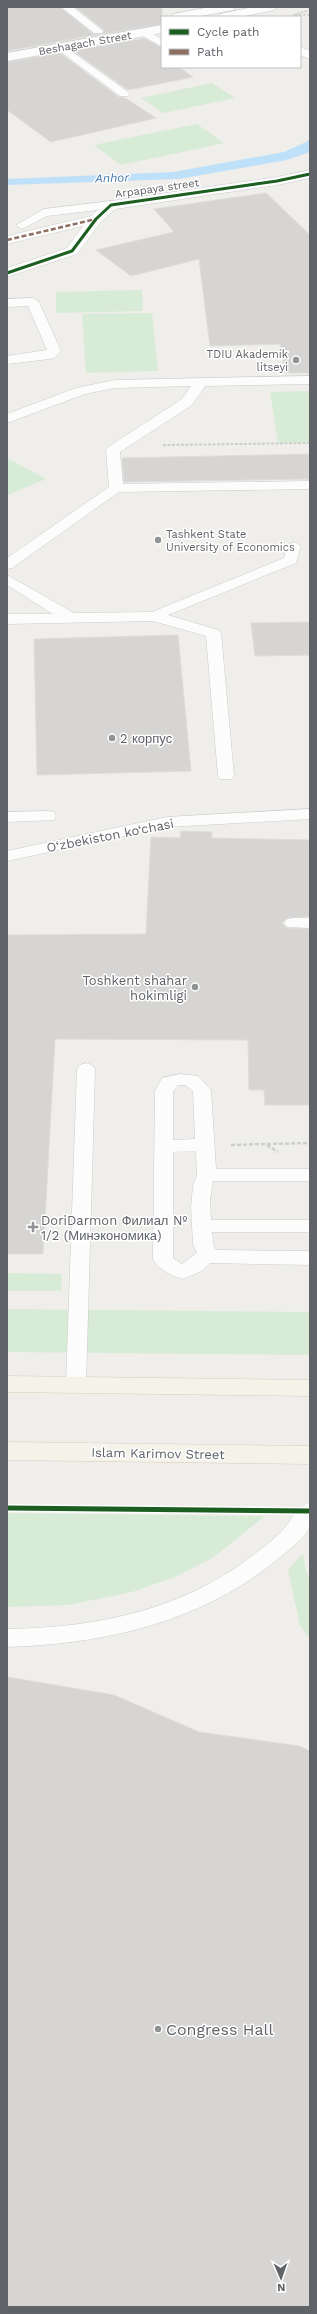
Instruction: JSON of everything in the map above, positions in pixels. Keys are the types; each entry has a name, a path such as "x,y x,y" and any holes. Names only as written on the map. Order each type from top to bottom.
{"main road":[{"path":"7,1384 310,1388"},
{"name":"Islam Karimov Street","path":"7,1451 310,1455"}],"street":[{"path":"195,16 230,14 270,7"},
{"name":"Beshagach Street","path":"7,48 161,20"},
{"name":"Beshagach Street","path":"7,57 161,29"},
{"name":"Arpapaya street","path":"7,273 72,251 96,218 110,205 277,181 310,174"},
{"path":"7,240 96,218"}],"lane":[{"path":"66,7 98,31"},
{"path":"144,32 161,43"},
{"path":"61,47 124,94"},
{"path":"301,51 310,56"},
{"path":"22,226 44,213 110,205"},
{"path":"7,303 33,302 54,351 49,356 7,360"},
{"path":"7,419 96,387 114,384 310,380"},
{"path":"116,488 113,450 187,402 200,382"},
{"path":"7,565 116,488 310,485"},
{"path":"154,616 291,560 294,546"},
{"path":"7,579 71,618"},
{"path":"7,619 154,616 213,633 226,776"},
{"name":"O‘zbekiston ko‘chasi","path":"7,856 167,822 310,814"},
{"path":"7,817 48,816"},
{"path":"293,923 310,923"},
{"path":"76,1385 86,1069"},
{"path":"207,1254 195,1266 183,1272 170,1267 163,1259 164,1091 169,1082 183,1077 196,1082 202,1090 206,1175 202,1182 203,1251 213,1256 310,1258"},
{"path":"164,1146 205,1146"},
{"path":"206,1175 310,1175"},
{"path":"202,1226 310,1226"},
{"path":"7,1638 31,1639 75,1635 117,1627 158,1616 195,1600 230,1582 288,1538 310,1516"}],"path":[{"path":"310,10 293,14 299,16 310,15"},
{"path":"120,446 310,443"},
{"path":"205,1146 310,1143"},
{"path":"265,1144 285,1156"},
{"path":"7,1508 310,1516"}],"green space":[{"path":"212,83 235,98 163,113 141,98"},
{"path":"197,124 224,143 121,165 94,145"},
{"path":"142,290 143,311 56,313 56,292"},
{"path":"152,313 158,371 86,373 82,314"},
{"path":"310,391 310,442 278,443 270,392"},
{"path":"7,458 46,479 7,495"},
{"path":"7,1273 62,1274 61,1291 7,1291"},
{"path":"7,1309 310,1312 310,1355 7,1352"},
{"path":"7,1513 265,1516 214,1557 175,1577 132,1592 68,1605 7,1607"},
{"path":"303,1553 306,1571 310,1580 310,1639 300,1626 288,1570"}],"water":[{"name":"Anhor","path":"310,138 310,152 287,160 178,179 7,185 7,179 173,172 284,152 306,142"}],"building":[{"path":"7,7 60,7 93,34 101,34 7,51"},
{"path":"75,7 162,7 161,24 102,34 104,30"},
{"path":"144,38 161,47 161,68 180,68 193,77 128,90 73,51"},
{"path":"60,53 119,97 125,98 156,118 51,142 7,110 7,62"},
{"path":"266,193 310,235 310,373 285,373 280,344 210,346 199,259 131,276 96,250 174,232 154,209"},
{"path":"310,454 310,479 124,482 122,458"},
{"path":"310,622 310,655 255,656 251,623"},
{"name":"2 корпус","path":"178,635 191,771 37,775 34,639"},
{"path":"181,831 212,832 212,838 310,840 310,916 287,918 282,923 287,928 310,929 310,1105 265,1105 264,1090 249,1090 248,1040 55,1039 43,1254 7,1254 7,935 146,934 151,837 180,838"},
{"name":"Congress Hall","path":"7,1677 114,1695 199,1732 299,1746 310,1751 310,2307 7,2307"}],"marked path":[{"path":"7,240 96,219"}],"cycle path":[{"path":"7,273 72,251 96,219 111,205 277,181 310,174"},
{"path":"7,1508 310,1511"}],"place":[{"name":"TDIU Akademik litseyi","path":"296,360"},
{"name":"Tashkent State University of Economics","path":"158,540"},
{"name":"2 корпус","path":"112,738"},
{"name":"Toshkent shahar hokimligi","path":"195,987"},
{"name":"DoriDarmon Филиал № 1/2 (Минэкономика)","path":"33,1227"},
{"name":"Congress Hall","path":"158,2029"}]}
